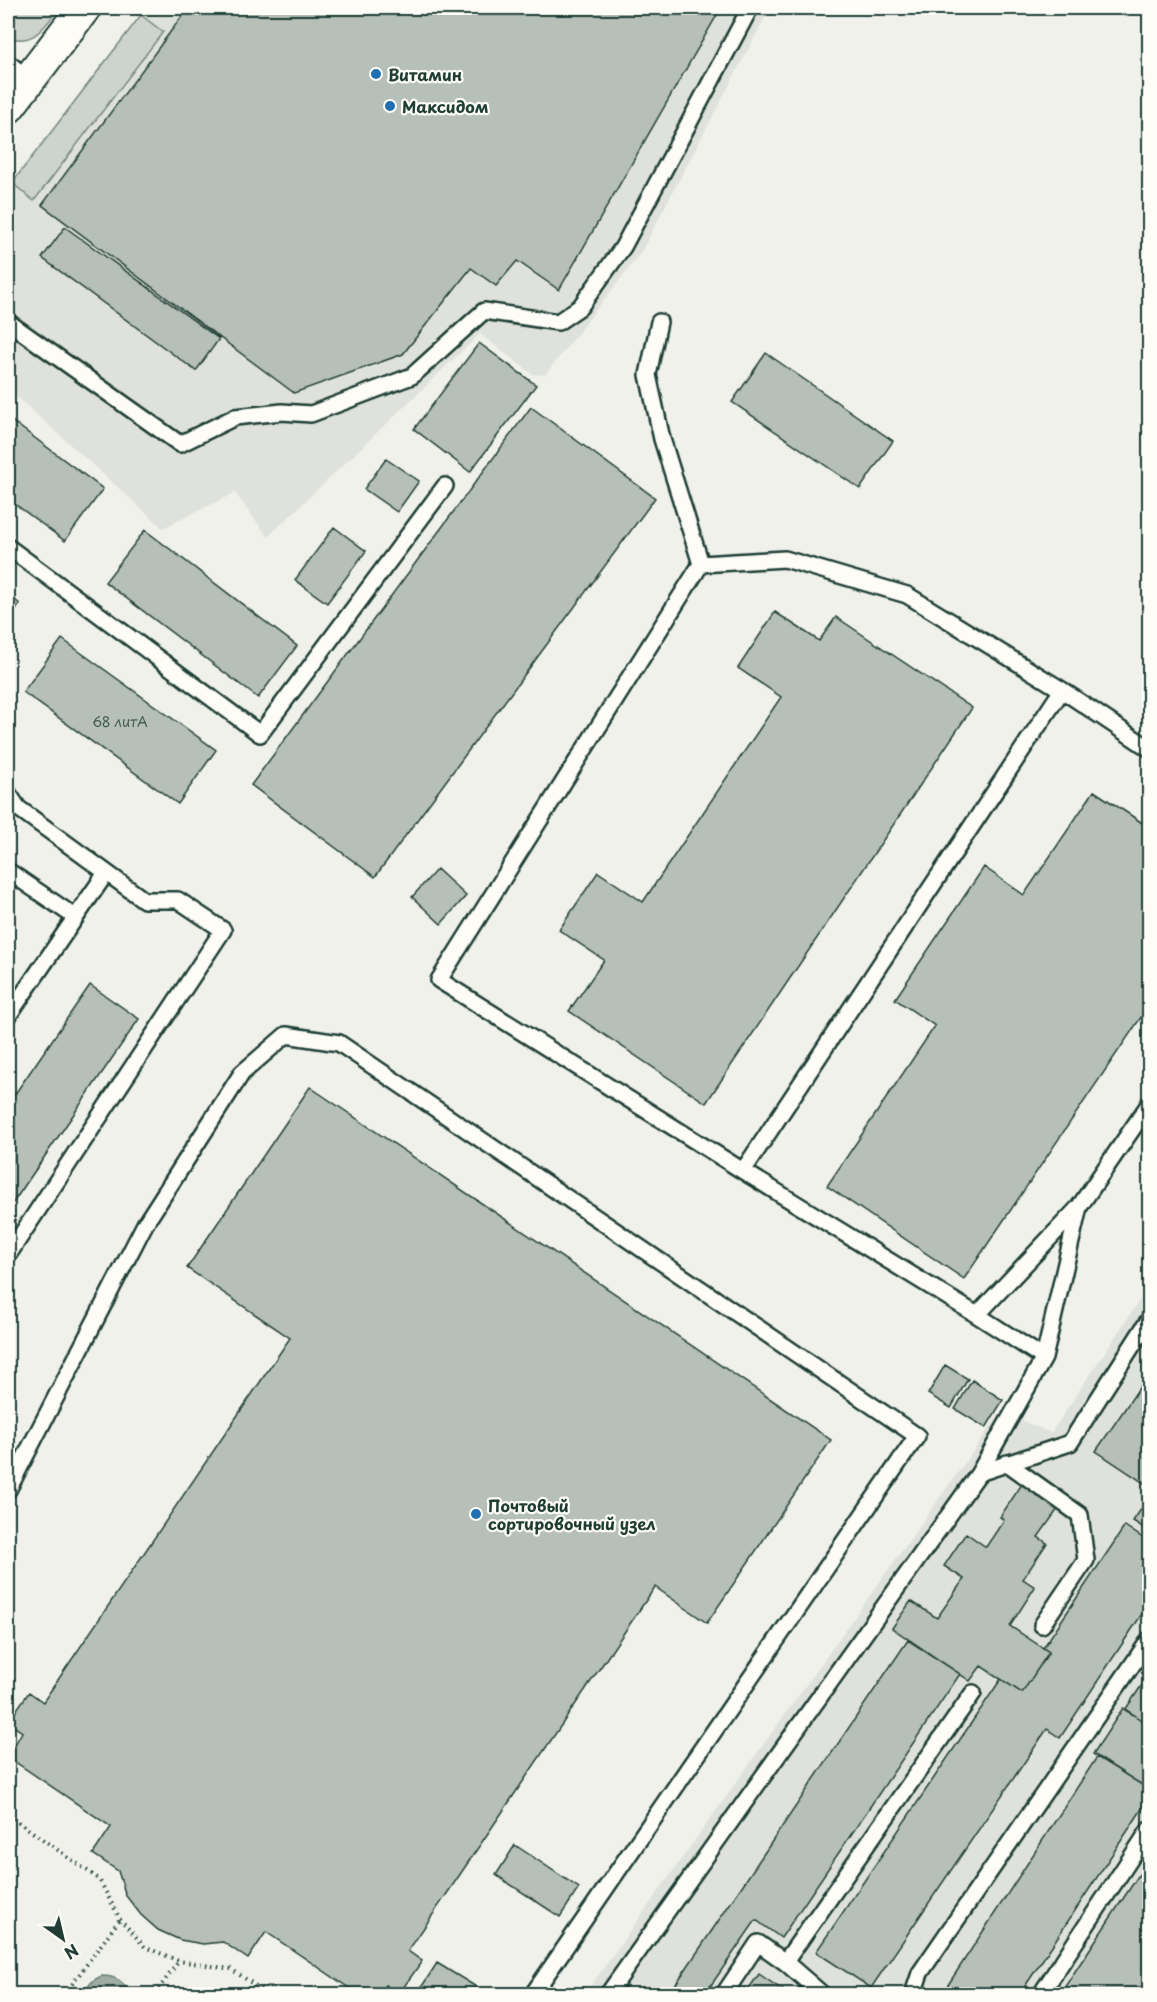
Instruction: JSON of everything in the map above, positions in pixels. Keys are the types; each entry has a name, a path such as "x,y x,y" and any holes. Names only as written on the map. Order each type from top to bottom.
{"street":[{"path":"8,107 19,71 84,8"}],"lane":[{"path":"8,321 180,444 235,417 282,412 311,414 412,376 484,311 558,322 580,307 623,247 750,8"},
{"path":"659,322 648,375 662,439 701,564 439,980 1044,1359"},
{"path":"8,547 260,734 445,486"},
{"path":"701,564 785,559 907,596 1062,690 1149,748"},
{"path":"743,1171 1062,690"},
{"path":"8,793 18,808 144,900 178,900 223,930 8,1255"},
{"path":"8,871 75,917"},
{"path":"8,1016 106,873"},
{"path":"8,1490 144,1224 242,1073 286,1035 339,1043 917,1436 533,1995"},
{"path":"977,1315 1079,1207 1149,1103"},
{"path":"608,1995 979,1473 1044,1359 1079,1207"},
{"path":"979,1473 1070,1443 1149,1318"},
{"path":"1007,1463 1080,1515 1086,1560 1042,1625"},
{"path":"913,1995 920,1973 1149,1639"},
{"path":"785,1962 973,1693"},
{"path":"1041,1995 1149,1829"},
{"path":"724,1995 758,1943 785,1962 815,1993"}],"path":[{"path":"8,1692 13,1683"},
{"path":"8,1815 99,1879 120,1918 145,1947 179,1961 231,1969 268,1995"},
{"path":"64,1995 120,1918"},
{"path":"155,1995 179,1961"}],"shaded area":[{"path":"8,8 59,8 38,33 25,39 17,39 8,37"},
{"name":"Максидом","path":"146,8 770,8 640,254 545,375 532,374 480,334 268,537 235,493 163,528 8,389 8,190"},
{"path":"141,15 163,32 34,201 12,183"},
{"path":"1149,1286 1149,1994 585,1994 1001,1412 1051,1433"},
{"path":"102,1976 119,1980 129,1994 84,1994 91,1983"}],"building":[{"name":"Максидом","path":"188,8 721,8 559,290 517,261 496,286 471,268 403,354 294,393 42,205"},
{"path":"65,227 219,339 196,371 42,258"},
{"path":"479,343 536,385 470,472 414,429"},
{"path":"766,353 893,441 860,489 732,402"},
{"path":"531,407 655,498 375,877 251,785"},
{"path":"8,418 103,489 65,541 8,499"},
{"path":"386,459 419,481 397,512 364,489"},
{"path":"334,527 366,551 327,603 295,580"},
{"path":"145,530 297,646 258,698 105,582"},
{"path":"8,595 20,604 8,622"},
{"path":"775,612 819,641 836,617 972,708 706,1103 569,1011 604,960 559,930 598,872 643,902 781,697 738,668"},
{"path":"62,639 216,750 178,804 23,692"},
{"path":"1094,791 1150,828 1150,1004 964,1279 827,1186 935,1026 895,999 984,867 1024,895"},
{"path":"437,869 466,896 441,924 412,897"},
{"path":"90,985 139,1019 8,1210 8,1104"},
{"name":"Почтовый сортировочный узел","path":"310,1087 831,1440 707,1623 655,1587 408,1951 422,1961 399,1994 385,1985 378,1994 358,1994 266,1932 248,1959 223,1942 203,1944 180,1940 158,1930 141,1915 126,1896 118,1871 93,1854 111,1827 8,1757 22,1732 8,1722 29,1692 43,1702 290,1338 187,1268"},
{"path":"945,1365 968,1379 951,1408 928,1394"},
{"path":"1150,1372 1150,1487 1096,1451"},
{"path":"972,1380 1003,1400 986,1428 955,1409"},
{"path":"1022,1484 1058,1509 1038,1537 1047,1543 1023,1579 1035,1587 1010,1626 1049,1652 1022,1693 981,1666 970,1681 892,1628 911,1601 937,1618 964,1579 944,1566 966,1533 986,1547 1004,1520 1000,1517"},
{"path":"1148,1499 1150,1500 1150,1532 1133,1521"},
{"path":"1125,1526 1150,1543 1150,1602 1060,1738 1047,1729 871,1988 816,1952 1001,1679 1022,1693 1049,1652 1043,1648"},
{"path":"908,1640 960,1674 781,1938 756,1920 705,1994 669,1994"},
{"path":"1150,1673 1150,1725 1125,1710"},
{"path":"1123,1708 1150,1725 1150,1790 1093,1754"},
{"path":"1097,1757 1150,1790 1150,1797 1020,1994 942,1994"},
{"path":"515,1845 579,1888 560,1917 496,1875"},
{"path":"1150,1858 1150,1978 1139,1994 1060,1994"},
{"path":"437,1963 488,1994 417,1994"},
{"path":"759,1974 787,1993 745,1994"}],"place":[{"name":"Витамин","path":"376,74"},
{"name":"Максидом","path":"390,106"},
{"name":"Почтовый сортировочный узел","path":"476,1514"}]}
